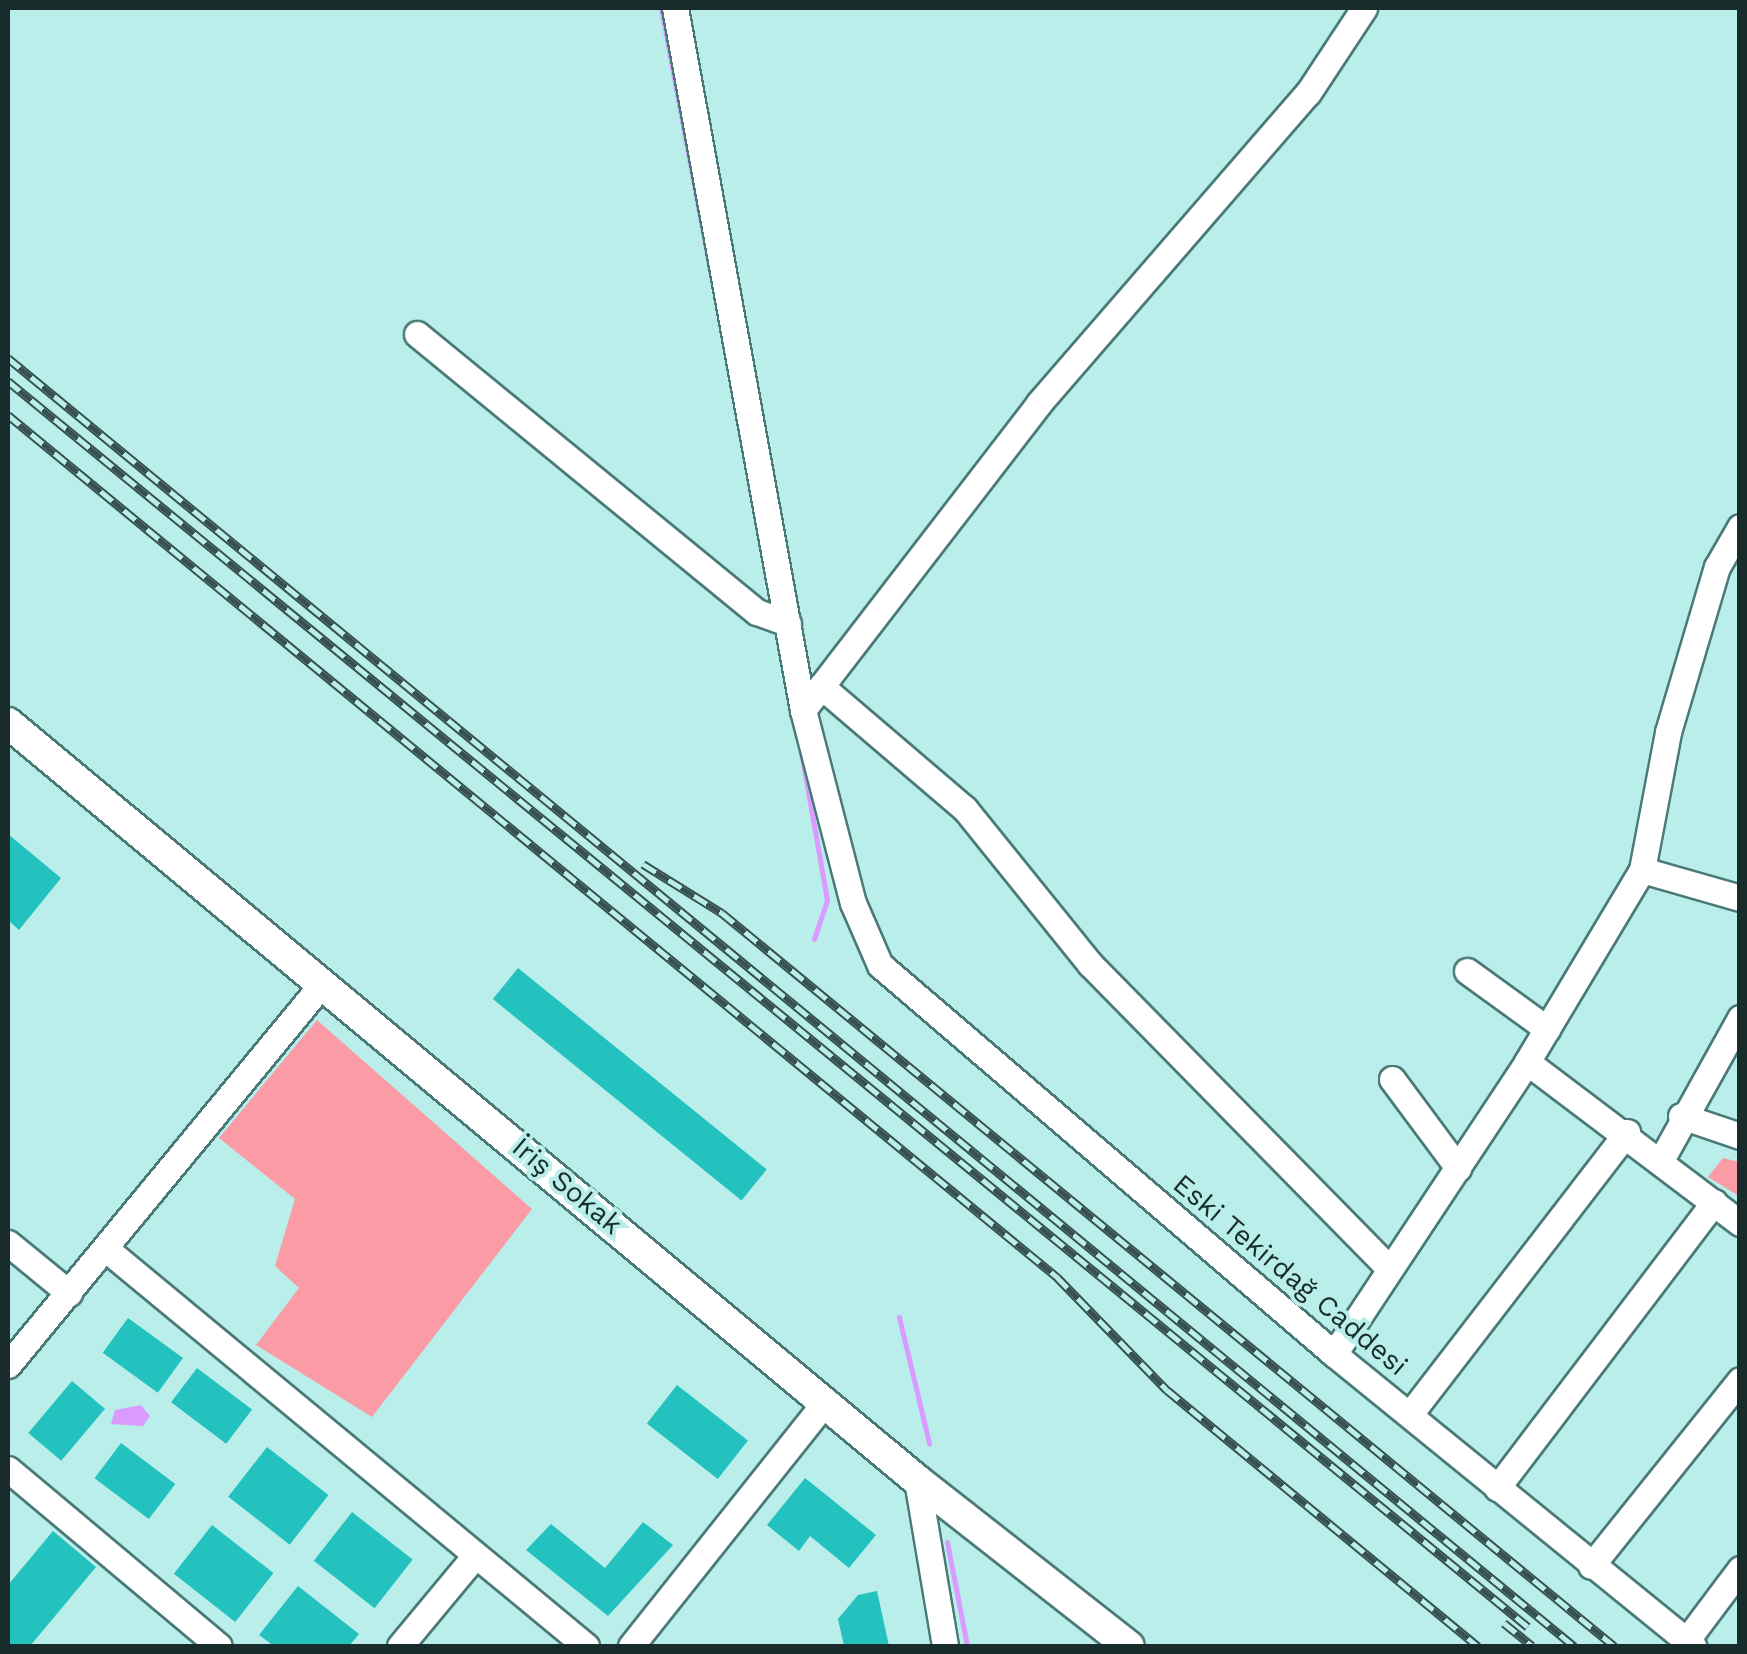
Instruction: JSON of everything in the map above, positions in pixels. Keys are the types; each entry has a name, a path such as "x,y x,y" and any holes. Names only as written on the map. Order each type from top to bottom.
{"main road":[{"name":"İriş Sokak","path":"8,723 824,1404 1129,1646"}],"street":[{"path":"675,8 782,622 803,710"},
{"path":"803,710 1039,402 1308,93 1364,8"},
{"path":"417,334 782,622"},
{"path":"1334,1354 1528,1062 1642,870 1668,732 1718,567 1740,527"},
{"path":"820,686 965,810 1090,964 1389,1268"},
{"name":"Eski Tekirdağ Caddesi","path":"803,710 864,936 880,965 1334,1354 1690,1644"},
{"path":"1642,870 1740,898"},
{"path":"1467,971 1547,1029"},
{"path":"8,1365 322,983"},
{"path":"1660,1162 1681,1116 1740,1018"},
{"path":"1528,1062 1626,1132 1740,1222"},
{"path":"1392,1079 1458,1168"},
{"path":"1681,1116 1740,1136"},
{"path":"1410,1414 1626,1132"},
{"path":"1497,1488 1714,1202"},
{"path":"8,1242 69,1293"},
{"path":"106,1249 586,1646"},
{"path":"1592,1566 1740,1380"},
{"path":"631,1646 824,1404"},
{"path":"8,1469 219,1646"},
{"path":"917,1480 945,1646"},
{"path":"400,1646 474,1556"},
{"path":"1690,1644 1740,1569"}],"shaded area":[{"path":"317,1020 532,1209 372,1417 256,1345 299,1288 275,1266 295,1199 219,1138"},
{"path":"1723,1158 1739,1162 1739,1196 1708,1177"},
{"path":"141,1405 150,1416 143,1426 111,1424 115,1410"}],"building":[{"path":"8,834 61,878 19,930 8,920"},
{"path":"518,968 767,1169 742,1200 493,999"},
{"path":"128,1318 183,1358 158,1393 103,1353"},
{"path":"197,1368 252,1410 226,1444 171,1402"},
{"path":"72,1381 105,1409 61,1461 28,1433"},
{"path":"677,1385 748,1440 718,1479 647,1424"},
{"path":"121,1443 175,1484 149,1519 95,1478"},
{"path":"267,1447 328,1495 290,1545 228,1497"},
{"path":"805,1478 876,1535 849,1568 810,1536 799,1551 767,1525"},
{"path":"352,1512 413,1559 375,1608 314,1561"},
{"path":"643,1522 673,1545 608,1616 526,1550 551,1524 605,1568"},
{"path":"212,1525 273,1573 235,1622 174,1574"},
{"path":"53,1531 96,1567 30,1646 8,1646 8,1585"},
{"path":"298,1586 359,1634 349,1646 274,1646 259,1635"},
{"path":"877,1591 889,1646 844,1646 838,1619 858,1595"}],"waterway":[{"path":"661,8 711,274"},
{"path":"801,751 827,900 814,939"},
{"path":"899,1317 929,1443"},
{"path":"947,1542 967,1646"}],"railway":[{"path":"8,358 1574,1646"},
{"path":"8,381 1528,1627"},
{"path":"8,415 1057,1277 1167,1390 1478,1646"},
{"path":"643,864 722,913 1614,1646"},
{"path":"1504,1623 1532,1646"}]}
